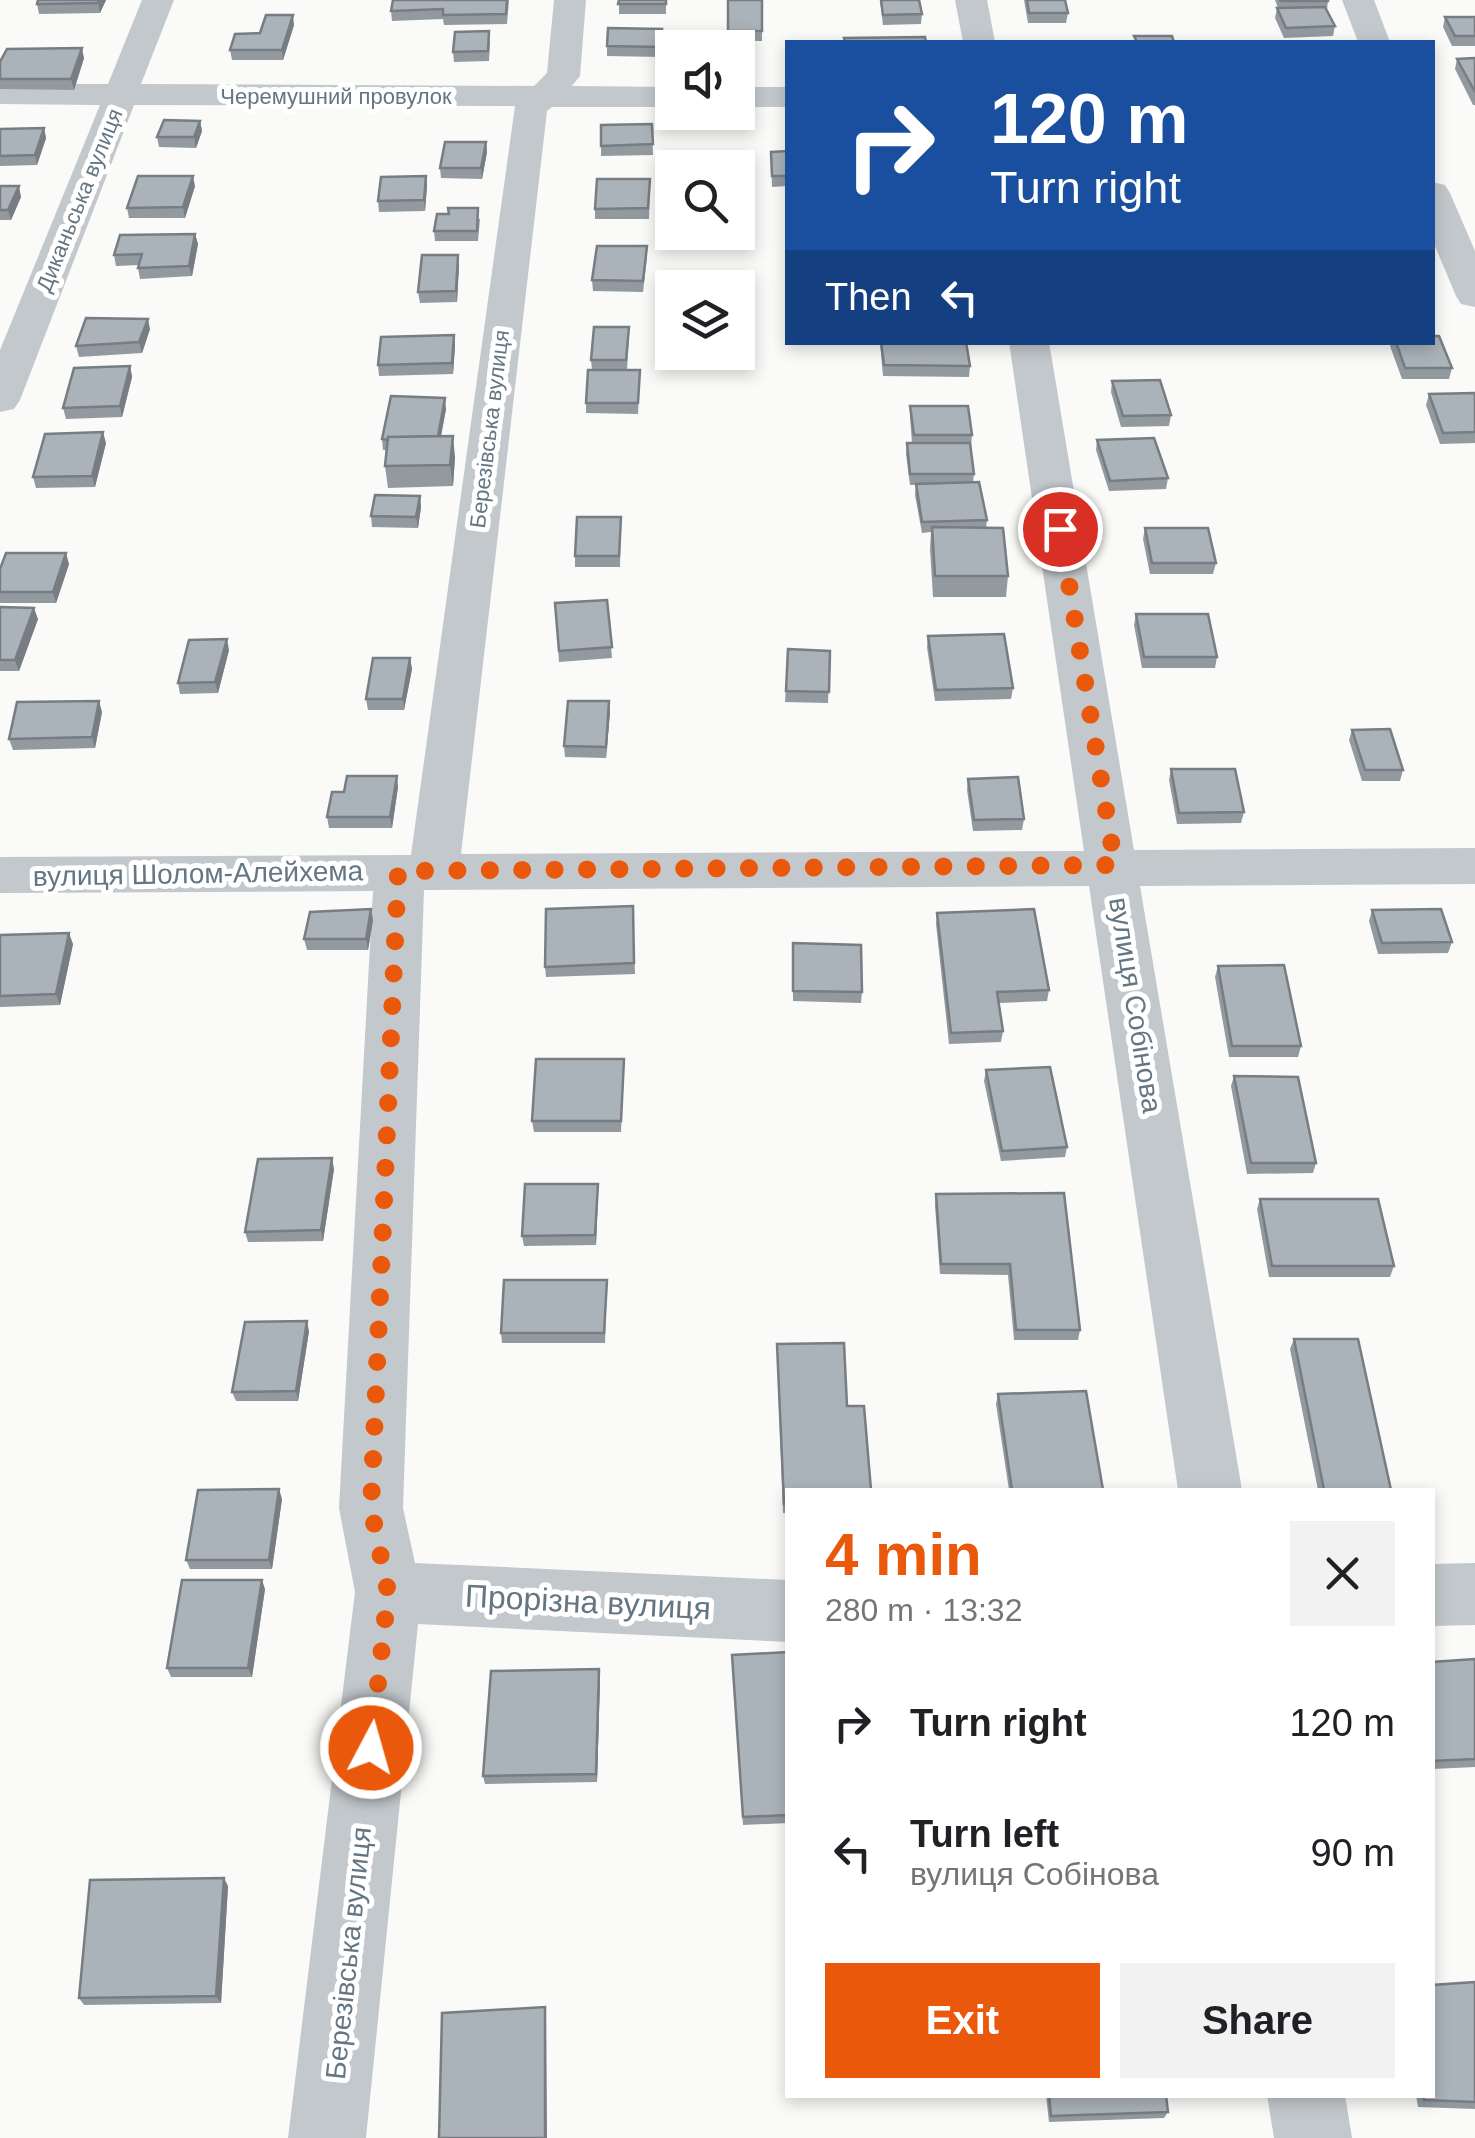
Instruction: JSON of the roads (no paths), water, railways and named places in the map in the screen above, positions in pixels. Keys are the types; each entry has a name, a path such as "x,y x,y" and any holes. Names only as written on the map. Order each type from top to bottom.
{"street":[{"name":"Диканьська вулиця","path":"0,400 158,0"},
{"name":"Березівська вулиця","path":"327,2138 388,1592 371,1508 416,871 530,109 563,76 570,0"},
{"path":"972,0 979,40"},
{"path":"1358,0 1373,40"},
{"name":"Черемушний провулок","path":"0,94 116,109 542,96 655,97"},
{"path":"755,97 785,97"},
{"path":"0,121 116,109"},
{"path":"1449,205 1475,296"},
{"name":"вулиця Собінова","path":"1030,345 1210,1488"},
{"name":"вулиця Шолом-Алейхема","path":"0,875 1115,865 1475,866"},
{"name":"Прорізна вулиця","path":"388,1592 785,1611"},
{"path":"1435,1595 1475,1594"},
{"path":"1306,2098 1313,2138"}]}
